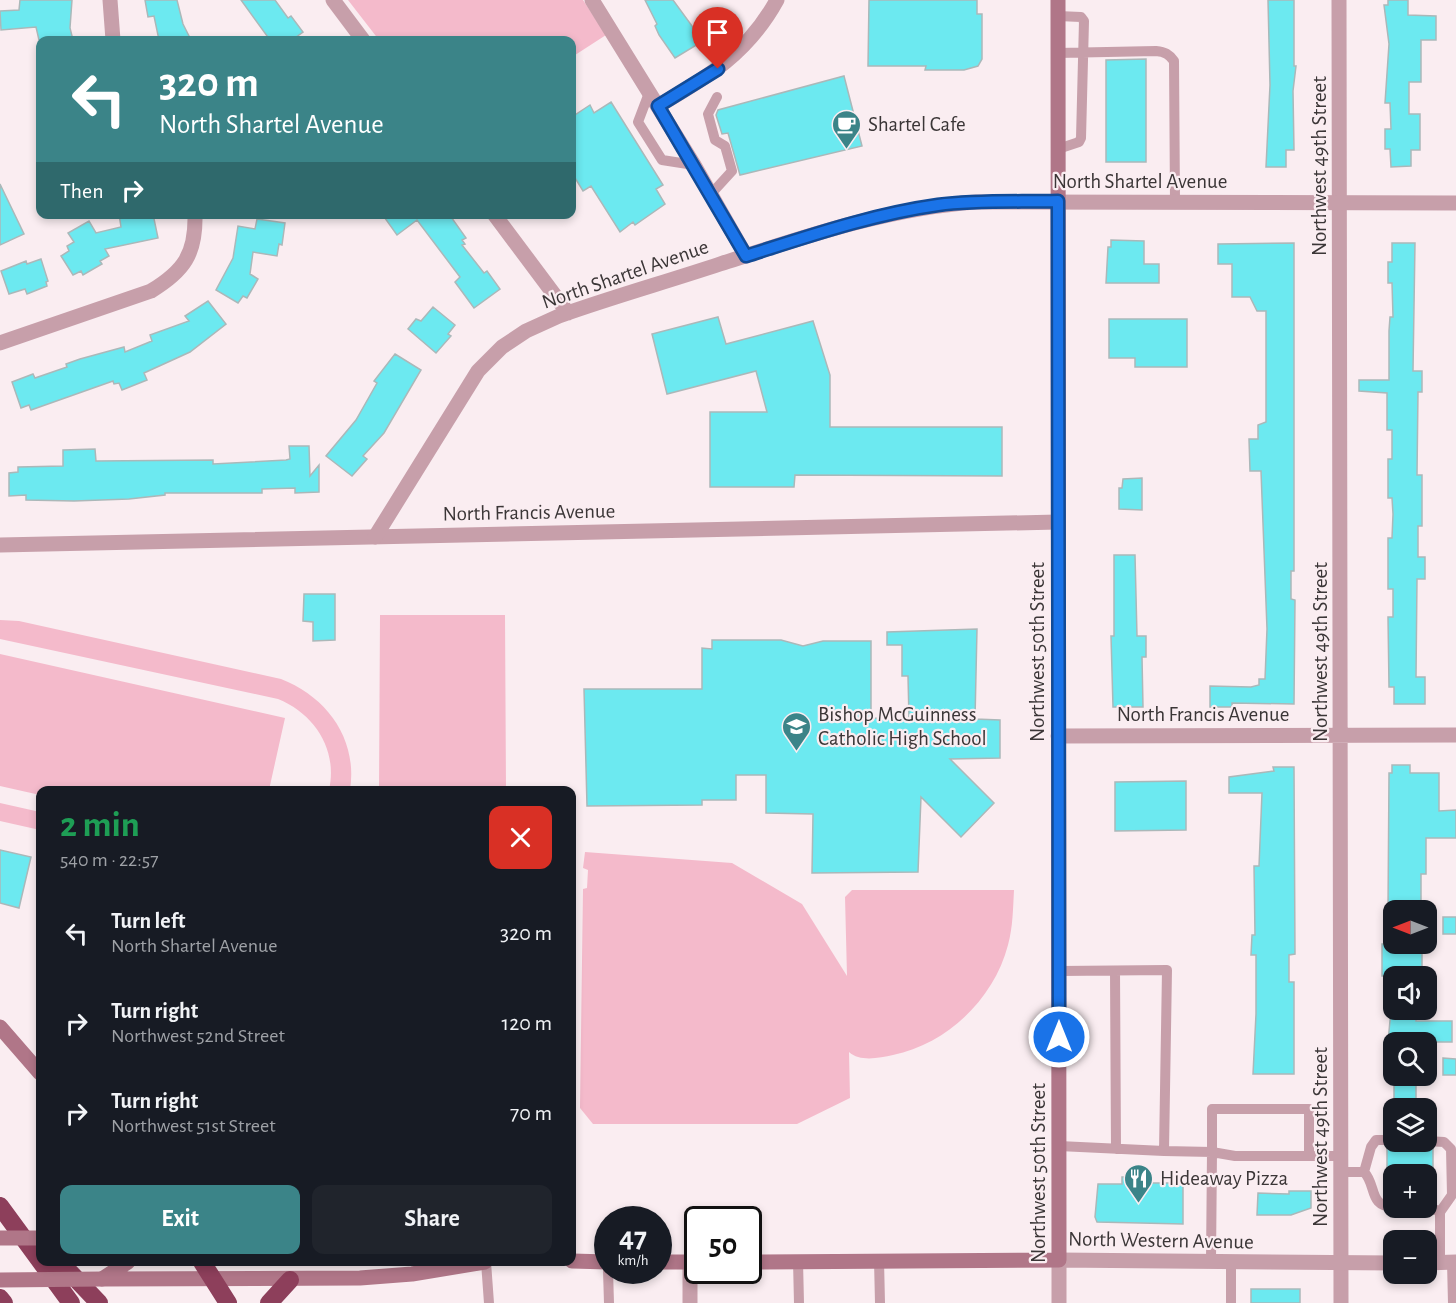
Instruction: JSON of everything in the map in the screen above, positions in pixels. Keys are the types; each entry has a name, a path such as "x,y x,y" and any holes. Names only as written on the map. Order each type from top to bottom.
{"highway":[{"path":"0,1197 36,1235"},
{"path":"0,1206 36,1255"},
{"path":"44,1266 71,1303"},
{"path":"64,1266 99,1303"},
{"path":"205,1266 228,1303"},
{"path":"269,1303 290,1280"},
{"path":"0,1298 4,1303"}],"main road":[{"name":"Northwest 50th Street","path":"1058,0 1059,1260"},
{"path":"0,1027 36,1068"},
{"path":"0,1238 36,1239"},
{"name":"North Western Avenue","path":"762,1262 1059,1260"},
{"path":"576,1262 594,1262"},
{"path":"111,1277 123,1266"},
{"path":"0,1280 111,1277 290,1280 412,1274 461,1266"}],"street":[{"path":"110,0 113,36"},
{"path":"333,0 360,36"},
{"path":"592,0 694,165 746,256"},
{"path":"658,106 705,79 732,59 752,37 777,0"},
{"name":"Northwest 49th Street","path":"1340,0 1341,1303"},
{"name":"North Shartel Avenue","path":"375,537 478,371 502,347 526,331 568,312 746,256 844,226 914,209 976,202 1456,202"},
{"path":"0,343 151,291 172,279 188,259 195,232 195,219"},
{"path":"498,219 568,312"},
{"name":"North Francis Avenue","path":"0,545 1058,522"},
{"name":"North Francis Avenue","path":"1058,736 1456,735"},
{"name":"North Western Avenue","path":"1059,1260 1383,1263"},
{"name":"Northwest 50th Street","path":"1059,1260 1059,1303"},
{"path":"690,1303 692,1284"}],"lane":[{"path":"1058,16 1081,17 1084,21 1082,138 1079,142 1058,149"},
{"path":"1058,53 1156,51 1165,52 1174,61 1175,202"},
{"path":"649,93 638,122 662,160 694,165"},
{"path":"711,194 732,171 725,146 715,140 708,114 717,97"},
{"path":"1060,971 1167,970 1164,1151"},
{"path":"1115,971 1116,1149"},
{"path":"1211,1261 1212,1109 1309,1109 1309,1156"},
{"path":"1364,1172 1371,1147 1376,1140 1383,1140"},
{"path":"1437,1142 1443,1142 1451,1149 1452,1196 1440,1212 1444,1262 1454,1303"},
{"path":"1059,1146 1212,1152 1225,1156 1341,1156"},
{"path":"1341,1172 1364,1172 1368,1176 1375,1200 1383,1206"},
{"path":"879,1260 880,1303"},
{"path":"798,1261 799,1303"},
{"path":"1231,1262 1231,1303"},
{"path":"485,1266 489,1303"},
{"path":"608,1284 609,1303"}],"shaded area":[{"path":"348,0 583,0 606,35 576,54 576,36 376,36"},
{"path":"380,615 505,615 506,786 379,786"},
{"path":"0,620 19,621 281,679 312,697 336,722 349,754 350,786 330,786 330,761 321,735 303,714 278,699 0,639"},
{"path":"0,654 285,718 270,786 36,786 36,794 0,786"},
{"path":"0,803 36,811 36,829 0,821"},
{"path":"585,852 732,863 802,904 847,976 845,897 852,890 1014,890 1010,938 992,983 966,1016 932,1041 913,1049 870,1058 859,1057 849,1052 850,1098 797,1124 593,1124 580,1108 583,889 587,888 588,870 583,868"}],"building":[{"path":"20,0 72,0 70,28 72,36 38,36 36,27 1,30 0,11 19,10"},
{"path":"145,0 177,0 183,24 189,36 158,36 154,16 148,17"},
{"path":"241,0 275,0 288,18 291,16 303,32 298,36 267,36"},
{"path":"645,0 673,0 703,41 675,58 659,35 655,26 657,24"},
{"path":"869,0 977,0 977,14 982,14 982,59 978,66 964,70 925,70 926,66 868,66"},
{"path":"1268,0 1294,0 1294,66 1296,66 1293,91 1294,150 1286,150 1286,167 1266,167 1270,85"},
{"path":"1388,0 1408,0 1408,15 1436,16 1436,40 1421,40 1421,82 1409,82 1409,114 1420,114 1420,150 1411,150 1411,166 1391,167 1390,149 1385,149 1385,129 1391,129 1390,103 1385,103 1389,44 1384,5 1388,5"},
{"path":"1146,59 1146,162 1106,162 1106,60"},
{"path":"844,76 862,146 740,175 728,133 722,134 716,115 718,110"},
{"path":"611,102 663,185 656,189 665,204 635,225 633,222 620,232 591,186 583,191 576,180 576,114 590,105 594,113"},
{"path":"0,184 24,234 0,245"},
{"path":"120,219 154,219 158,238 105,249 109,256 100,261 102,264 83,275 81,271 73,275 61,256 69,251 67,246 74,242 68,233 89,221 96,233 121,227"},
{"path":"257,219 285,223 282,245 279,244 277,256 253,252 250,274 258,279 247,298 243,296 238,303 216,290 233,258 238,226 255,229"},
{"path":"386,219 453,219 466,238 462,240 465,244 462,245 484,273 487,271 500,289 474,308 455,282 460,277 417,220 397,235"},
{"path":"1111,240 1144,241 1144,264 1159,264 1159,283 1106,283 1108,247 1111,247"},
{"path":"1294,243 1294,571 1291,571 1291,599 1295,600 1294,704 1232,703 1232,707 1210,707 1210,686 1251,687 1259,685 1259,679 1265,679 1267,629 1261,471 1250,471 1249,439 1258,439 1258,425 1266,422 1266,311 1257,311 1250,297 1232,297 1232,264 1218,264 1218,244"},
{"path":"1392,243 1415,243 1413,371 1422,371 1422,392 1418,392 1417,475 1422,475 1422,526 1418,526 1418,557 1425,557 1425,579 1417,579 1416,677 1425,677 1425,704 1394,704 1394,687 1389,687 1388,617 1393,617 1393,589 1388,589 1388,538 1392,538 1393,514 1392,498 1388,498 1388,459 1392,459 1392,430 1387,430 1387,393 1359,391 1359,380 1389,380 1389,331 1390,317 1393,317 1392,283 1388,283 1388,262 1392,262"},
{"path":"41,259 48,281 47,286 27,294 25,289 9,294 1,271 26,261 27,264"},
{"path":"208,301 226,324 190,352 144,373 147,380 122,390 119,383 114,384 113,381 31,410 29,405 21,408 12,382 33,374 35,378 67,367 66,364 80,359 124,347 125,352 152,341 150,335 189,321 185,316"},
{"path":"433,307 455,325 448,334 451,336 436,353 408,329 416,319 421,321"},
{"path":"718,317 726,344 813,321 830,375 830,427 1002,427 1002,476 795,475 794,487 710,487 710,412 767,412 756,371 667,394 652,334"},
{"path":"1109,319 1187,319 1187,367 1135,367 1135,358 1109,358"},
{"path":"395,354 421,370 384,433 363,456 367,459 352,476 326,456 356,420 377,383 374,381"},
{"path":"289,446 309,446 310,476 319,465 319,492 295,493 295,488 262,489 262,493 165,493 165,495 129,499 74,501 26,500 26,495 9,496 9,473 18,472 18,467 63,466 63,450 95,449 96,461 213,460 213,464 286,460 290,459"},
{"path":"1142,478 1142,510 1119,509 1119,488 1122,488 1123,479"},
{"path":"1114,555 1135,555 1137,636 1146,636 1146,657 1142,657 1143,707 1113,707 1111,636 1114,636"},
{"path":"304,594 335,594 335,640 313,641 313,622 303,621"},
{"name":"Bishop McGuinness Catholic High School","path":"977,629 975,719 1000,720 1000,758 950,759 994,803 961,837 921,797 918,872 812,873 813,814 766,813 766,775 736,775 736,800 702,800 702,805 587,806 584,689 702,689 702,648 712,649 712,640 781,640 803,646 823,641 871,641 871,718 909,719 908,676 902,676 902,645 887,645 887,632"},
{"path":"1392,765 1410,765 1410,773 1439,773 1439,811 1456,810 1456,838 1426,838 1426,874 1421,874 1421,900 1388,900 1389,773 1392,773"},
{"path":"1273,767 1294,767 1295,954 1289,955 1289,982 1294,982 1294,1074 1253,1074 1256,955 1251,955 1252,935 1255,935 1254,866 1259,866 1262,793 1229,793 1229,777 1274,771"},
{"path":"1186,781 1186,830 1115,831 1115,782"},
{"path":"0,850 31,857 19,908 0,903"},
{"path":"1443,917 1456,917 1456,934 1443,934"},
{"path":"1382,944 1383,954 1422,954 1422,966 1383,966 1382,976"},
{"path":"1390,1020 1452,1021 1452,1042 1437,1042 1437,1032 1389,1032"},
{"path":"1443,1058 1456,1059 1456,1075 1443,1075"},
{"path":"1394,1086 1416,1086 1416,1098 1394,1098"},
{"path":"1387,1152 1433,1152 1433,1164 1387,1164"},
{"name":"Hideaway Pizza","path":"1122,1177 1140,1177 1140,1183 1183,1183 1183,1224 1097,1222 1095,1217 1098,1184 1122,1184"},
{"path":"1289,1191 1311,1191 1311,1208 1291,1215 1257,1215 1258,1193 1289,1194"},
{"path":"1251,1289 1300,1289 1300,1303 1251,1303"}],"place":[{"name":"Shartel Cafe","path":"847,150"},
{"name":"Bishop McGuinness Catholic High School","path":"797,752"},
{"name":"Hideaway Pizza","path":"1139,1204"}],"route":[{"path":"718,69 658,106 746,256 844,226 914,209 976,202 1058,201 1059,1037"}]}
